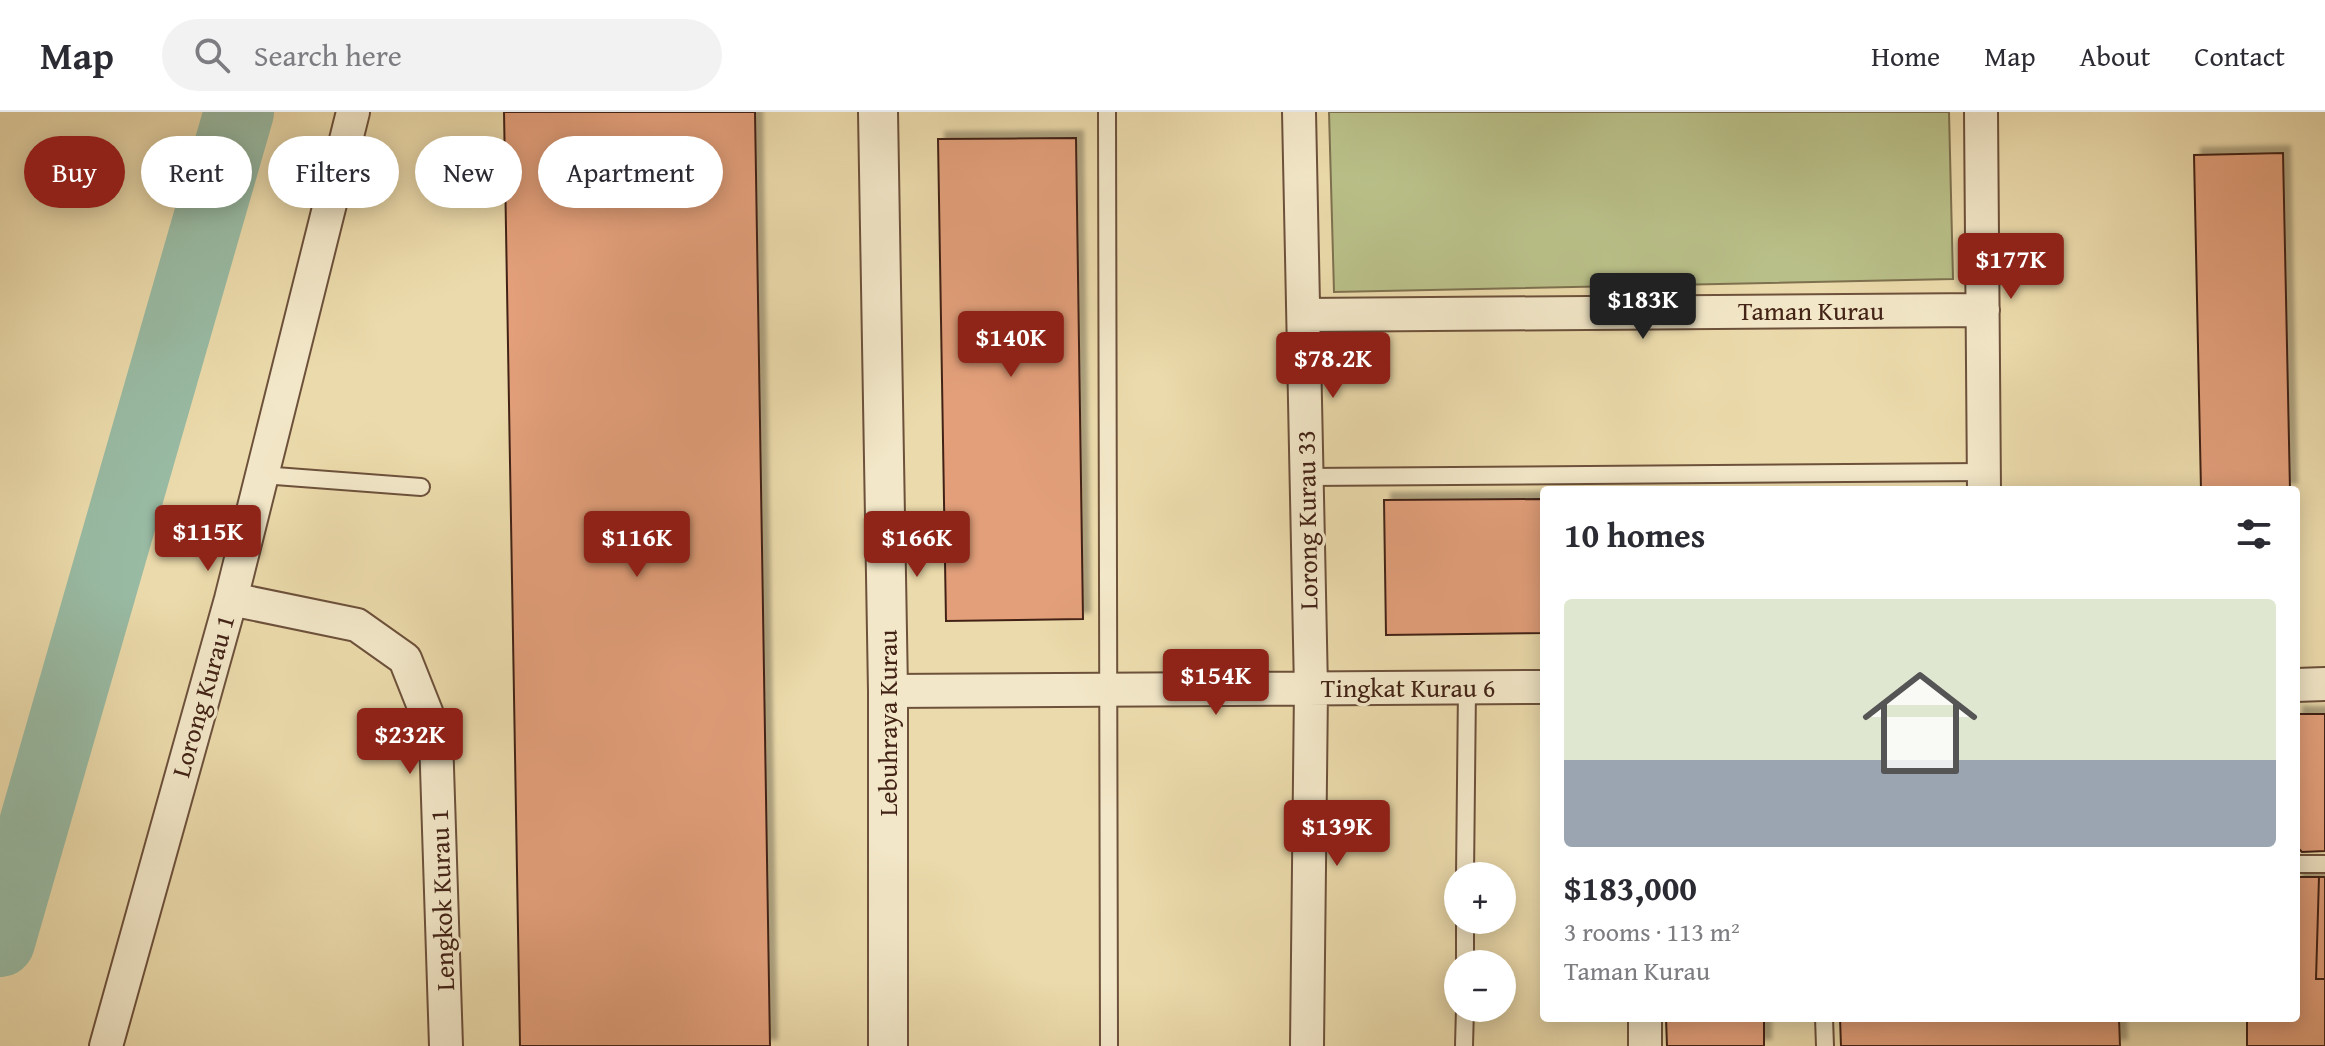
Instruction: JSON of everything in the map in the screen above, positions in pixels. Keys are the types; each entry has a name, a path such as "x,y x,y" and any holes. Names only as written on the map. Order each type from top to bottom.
{"street":[{"name":"Lorong Kurau 1","path":"106,1046 231,599 353,112"},
{"name":"Lebuhraya Kurau","path":"878,112 888,691 888,1046"},
{"name":"Lorong Kurau 33","path":"1299,112 1311,689 1307,1046"},
{"path":"1981,112 1984,481"},
{"name":"Taman Kurau","path":"1304,315 1983,310"},
{"name":"Lengkok Kurau 1","path":"231,599 357,625 405,659 436,737 446,1046"},
{"path":"2300,685 2325,684"},
{"name":"Tingkat Kurau 6","path":"888,691 1540,687"},
{"path":"1645,1022 1645,1046"}],"lane":[{"path":"1107,112 1109,1046"},
{"path":"262,475 421,487"},
{"path":"1307,477 1984,481"},
{"path":"1465,862 1467,688"},
{"path":"2300,864 2325,864"},
{"path":"1464,1046 1465,1022"},
{"path":"1824,1022 1825,1046"}],"green space":[{"path":"1329,112 1949,112 1953,279 1334,292"}],"building":[{"path":"504,112 755,112 770,1046 520,1046 506,208 522,208 522,136 504,136"},
{"path":"1076,138 1083,619 946,621 938,139"},
{"path":"2283,153 2290,486 2201,486 2194,155"},
{"path":"1540,499 1540,633 1386,635 1384,500"},
{"path":"2300,714 2325,714 2325,851 2302,852"},
{"path":"2300,877 2319,877 2316,979 2325,979 2325,1046 2247,1046 2247,1022 2300,1022"},
{"path":"2319,877 2325,877 2325,979 2316,979"},
{"path":"1666,1022 1764,1022 1764,1046 1667,1046"},
{"path":"1840,1022 2119,1022 2120,1046 1841,1046"}],"waterway":[{"path":"0,942 239,112"}]}
